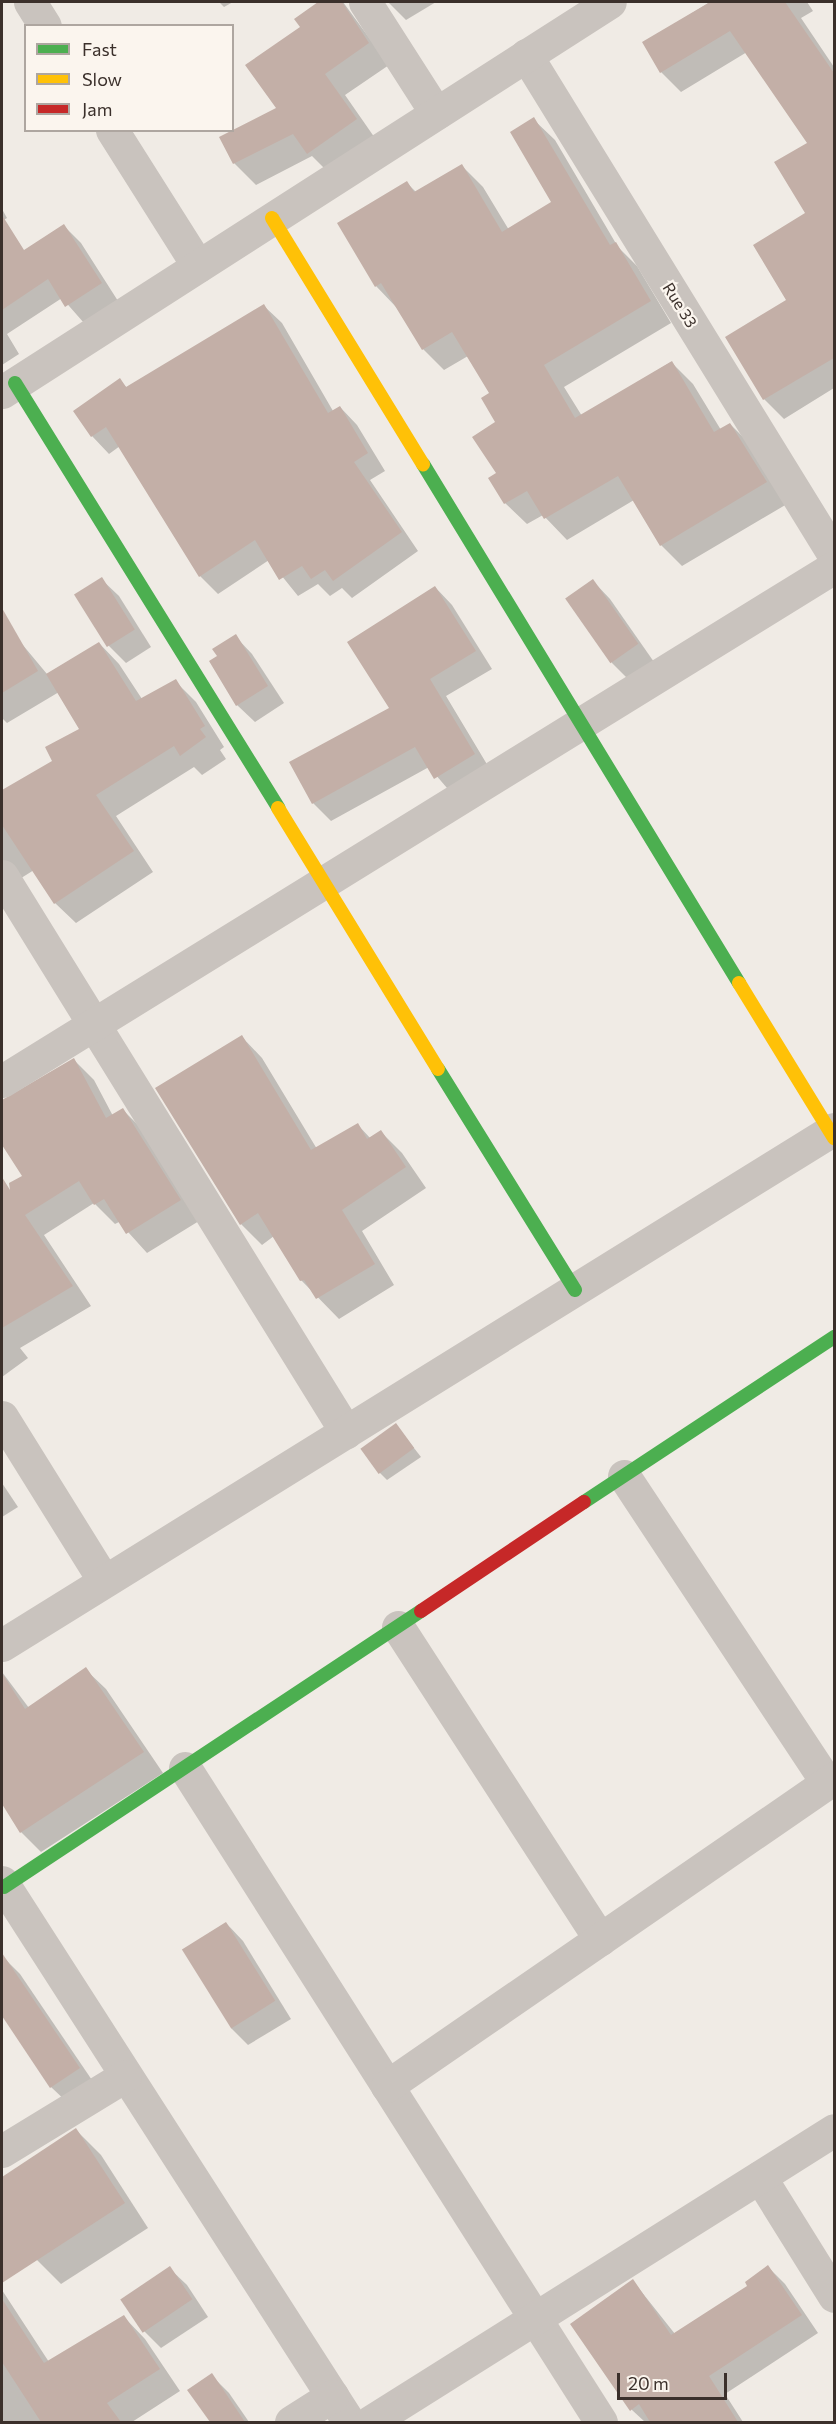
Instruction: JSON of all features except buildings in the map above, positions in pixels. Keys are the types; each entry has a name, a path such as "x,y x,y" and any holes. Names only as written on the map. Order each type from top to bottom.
{"street":[{"path":"30,2 44,24"},
{"path":"365,2 436,113"},
{"path":"575,1290 326,881 8,388 610,2"},
{"name":"Rue 33","path":"526,55 834,555"},
{"path":"113,132 198,266"},
{"path":"2,1645 833,1133 584,722 273,218"},
{"path":"2,1081 834,567"},
{"path":"2,876 346,1432"},
{"path":"291,2422 340,2409 125,2076 12,1921 3,1885 185,1768 834,1337"},
{"path":"2,1417 104,1581"},
{"path":"387,2086 831,1780 624,1476"},
{"path":"398,1627 600,1939"},
{"path":"185,1768 601,2422"},
{"path":"2,2151 125,2076"},
{"path":"370,2422 834,2130"},
{"path":"760,2177 834,2296"}],"traffic: fast":[{"path":"15,383 278,808"},
{"path":"423,464 739,983"},
{"path":"438,1069 575,1290"},
{"path":"584,1502 834,1337"},
{"path":"4,1887 421,1611"}],"traffic: slow":[{"path":"272,218 423,464"},
{"path":"278,808 438,1069"},
{"path":"739,983 834,1138"}],"traffic: jam":[{"path":"421,1611 584,1502"}]}
